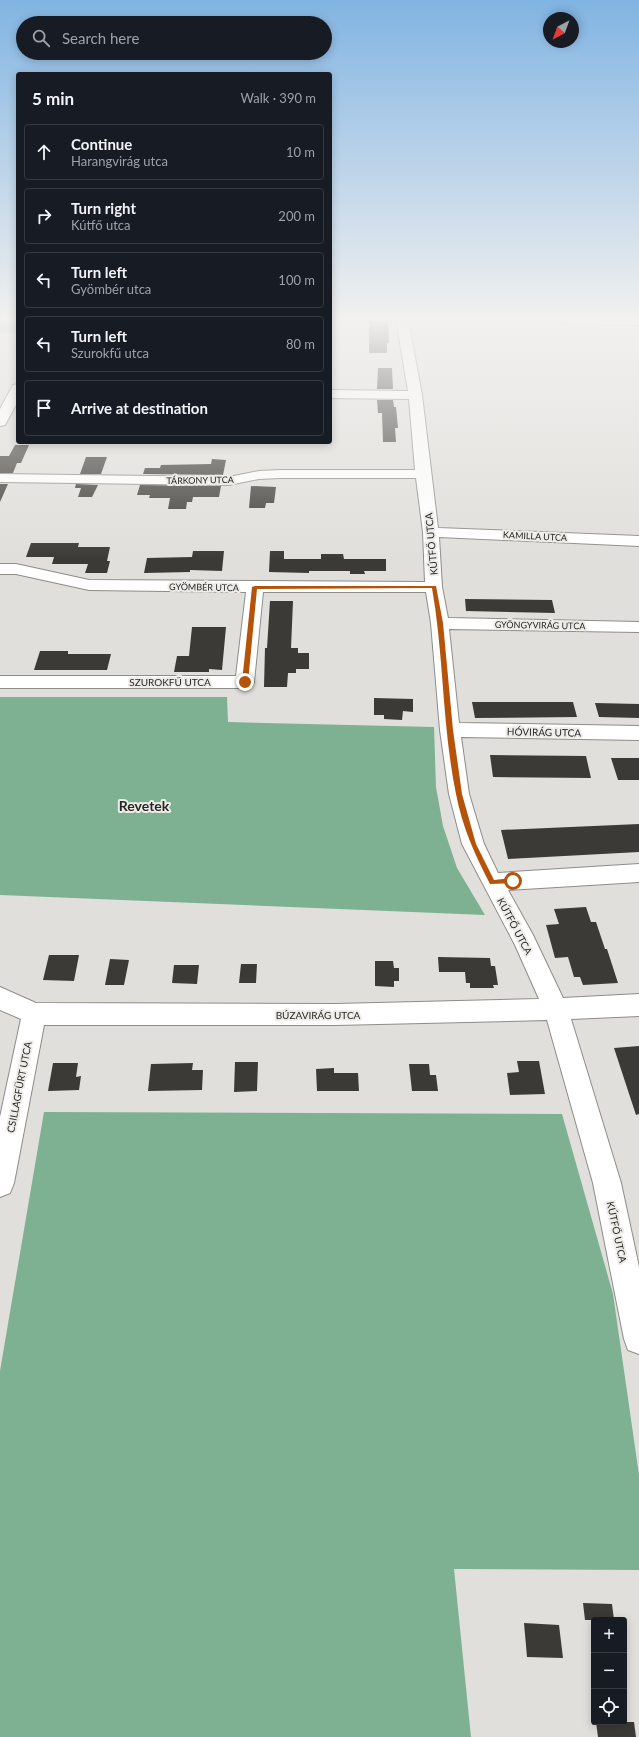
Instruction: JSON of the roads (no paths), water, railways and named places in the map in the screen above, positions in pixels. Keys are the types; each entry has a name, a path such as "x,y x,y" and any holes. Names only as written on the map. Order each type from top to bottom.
{"street":[{"path":"2,415 13,397"},
{"name":"KÚTFŐ UTCA","path":"415,397 423,474 431,532 434,587 440,623 450,730 459,794 473,844 525,942 556,1010 607,1183 639,1339"},
{"name":"TÁRKONY UTCA","path":"0,478 230,481 259,475 280,474 423,474"},
{"name":"KAMILLA UTCA","path":"431,532 639,541"},
{"name":"GYÖMBÉR UTCA","path":"0,569 16,569 89,585 434,587"},
{"name":"SZUROKFŰ UTCA","path":"0,682 245,682 255,587"},
{"name":"GYÖNGYVIRÁG UTCA","path":"440,623 639,627"},
{"name":"HÓVIRÁG UTCA","path":"450,730 639,733"},
{"path":"492,882 639,873"},
{"name":"BÚZAVIRÁG UTCA","path":"0,998 34,1014 342,1015 556,1010 639,1005"},
{"name":"CSILLAGFÜRT UTCA","path":"0,1183 34,1014"}],"district":[{"name":"Revetek","path":"144,805"}]}
